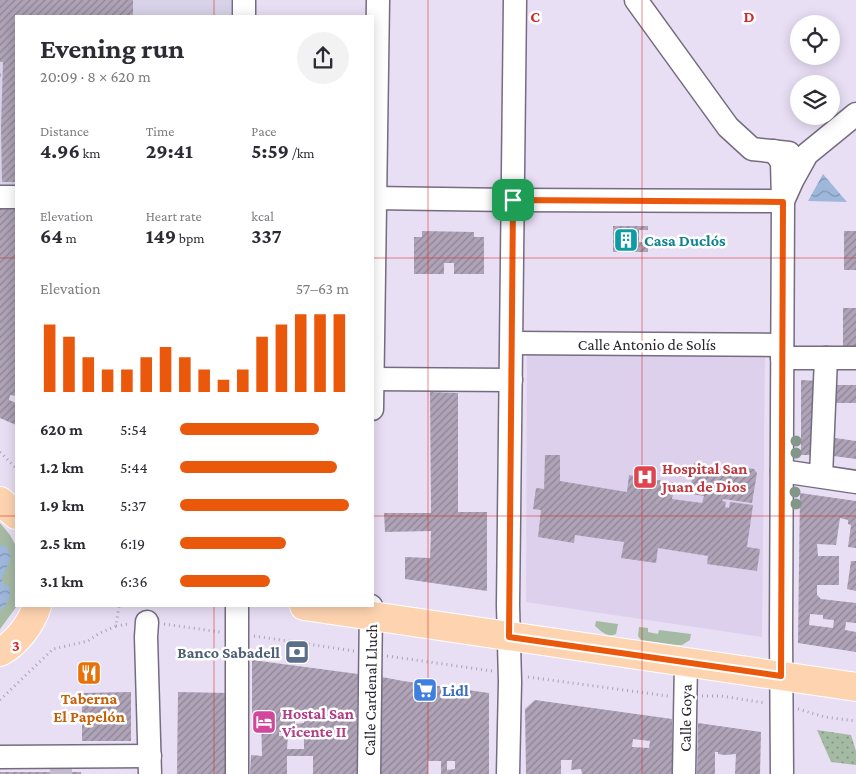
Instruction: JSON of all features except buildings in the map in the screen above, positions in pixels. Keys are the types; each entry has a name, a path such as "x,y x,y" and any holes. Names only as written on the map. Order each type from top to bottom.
{"main road":[{"path":"0,501 15,513"},
{"path":"317,607 371,611 509,637 856,687"},
{"path":"0,652 21,634 40,608"}],"street":[{"path":"244,0 244,15"},
{"path":"378,0 374,198 783,202"},
{"path":"508,774 515,0"},
{"path":"636,0 728,127 752,149 808,154"},
{"path":"783,202 792,180 808,154 856,114"},
{"path":"774,151 782,162 783,202 782,774"},
{"path":"0,197 15,197"},
{"name":"Calle Antonio de Solís","path":"512,343 782,351 826,358 856,358"},
{"path":"821,476 826,358"},
{"path":"374,378 511,380"},
{"path":"782,470 856,482"},
{"path":"237,607 237,774"},
{"name":"Calle Cardenal Lluch","path":"369,774 371,611"},
{"path":"0,757 150,765 147,622"},
{"name":"Calle Goya","path":"684,774 686,662"}],"path":[{"path":"0,452 15,467"},
{"path":"116,626 119,607"},
{"path":"0,700 53,649 88,641 116,626 147,622 225,632"},
{"path":"250,636 360,652"},
{"path":"386,656 498,672"},
{"path":"520,676 672,696"},
{"path":"693,696 722,696 773,704"},
{"path":"792,708 825,717 856,721"}],"shaded area":[{"path":"0,0 231,0 231,15 15,15 15,187 0,188"},
{"name":"Hospital San Juan de Dios","path":"527,350 765,351 762,637 526,602"}],"green space":[{"path":"0,523 15,544 16,607 0,629"},
{"path":"596,621 618,624 616,634 607,635 602,632 595,626"},
{"path":"639,627 648,628 648,632 658,634 659,630 691,634 690,640 682,645 677,645 641,640 638,636"},
{"path":"817,730 851,735 856,751 856,765 831,762"}],"water":[{"path":"823,174 847,202 808,201"},
{"path":"4,545 10,553 10,557 2,580 5,585 9,586 10,597 0,611 0,546"}],"tunnel":[{"path":"61,757 61,774"}],"place":[{"name":"Casa Duclós","path":"626,240"},
{"name":"Hospital San Juan de Dios","path":"645,477"},
{"name":"Banco Sabadell","path":"297,652"},
{"name":"Taberna El Papelón","path":"89,673"},
{"name":"Lidl","path":"425,690"},
{"name":"Hostal San Vicente II","path":"264,722"}],"route":[{"path":"513,200 783,202 781,676 509,637 513,200"}]}
